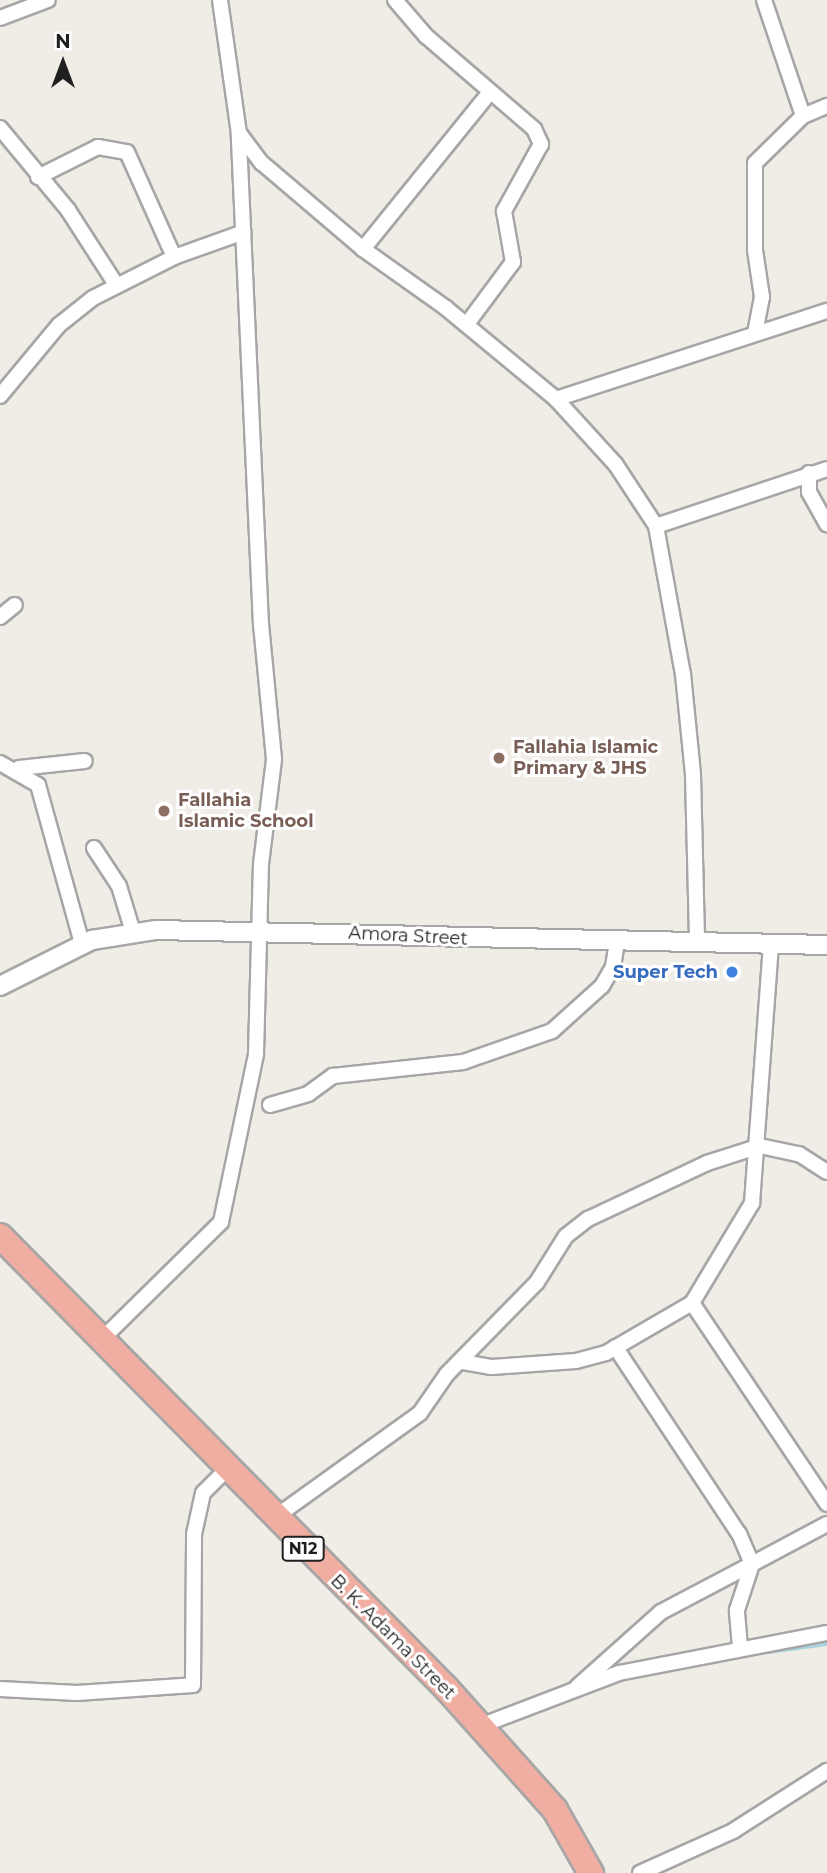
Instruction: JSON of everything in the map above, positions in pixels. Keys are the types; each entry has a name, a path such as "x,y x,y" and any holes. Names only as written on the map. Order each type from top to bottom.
{"highway":[{"name":"B. K. Adama Street","path":"0,1236 99,1342 480,1726 555,1810 591,1873"}],"street":[{"path":"0,18 48,0"},
{"path":"99,1342 221,1222 256,1055 261,864 274,759 261,625 239,133 220,0"},
{"path":"395,0 490,92 534,129 540,151 505,211 513,261 467,324"},
{"path":"764,0 803,116"},
{"path":"363,249 490,92"},
{"path":"755,333 762,297 755,250 755,163 803,116 827,106"},
{"path":"0,128 68,210 117,286"},
{"path":"239,133 262,163 363,249 467,324 556,399 616,465 656,526 683,674 693,775 697,944"},
{"path":"38,177 98,147 127,152 174,257"},
{"path":"0,396 59,325 117,286 174,257 244,232"},
{"path":"556,399 827,311"},
{"path":"656,526 827,469"},
{"path":"809,473 809,492 827,524"},
{"path":"0,617 15,605"},
{"path":"5,765 39,770 85,761"},
{"path":"5,765 38,785 82,944"},
{"path":"94,848 119,886 133,932"},
{"name":"Amora Street","path":"0,986 82,944 133,932 260,929 617,943 827,945"},
{"path":"270,1105 308,1094 333,1076 463,1062 552,1031 602,986 613,967 617,943"},
{"path":"463,1362 492,1367 576,1361 615,1347 692,1303 752,1203 760,1146 771,945"},
{"path":"274,1518 420,1413 447,1374 463,1362 537,1282 566,1236 588,1219 707,1163 760,1146 799,1154 827,1172"},
{"path":"692,1303 827,1504"},
{"path":"615,1347 739,1534 752,1564 737,1610 740,1647"},
{"path":"0,1689 77,1693 193,1685 194,1534 203,1493 227,1469"},
{"path":"576,1687 662,1612 827,1524"},
{"path":"480,1726 576,1687 740,1647 827,1633"},
{"path":"640,1873 733,1830 827,1771"}],"waterway":[{"path":"768,1651 827,1643"}],"place":[{"name":"Fallahia Islamic Primary & JHS","path":"499,758"},
{"name":"Fallahia Islamic School","path":"164,811"},
{"name":"Super Tech","path":"732,972"}]}
